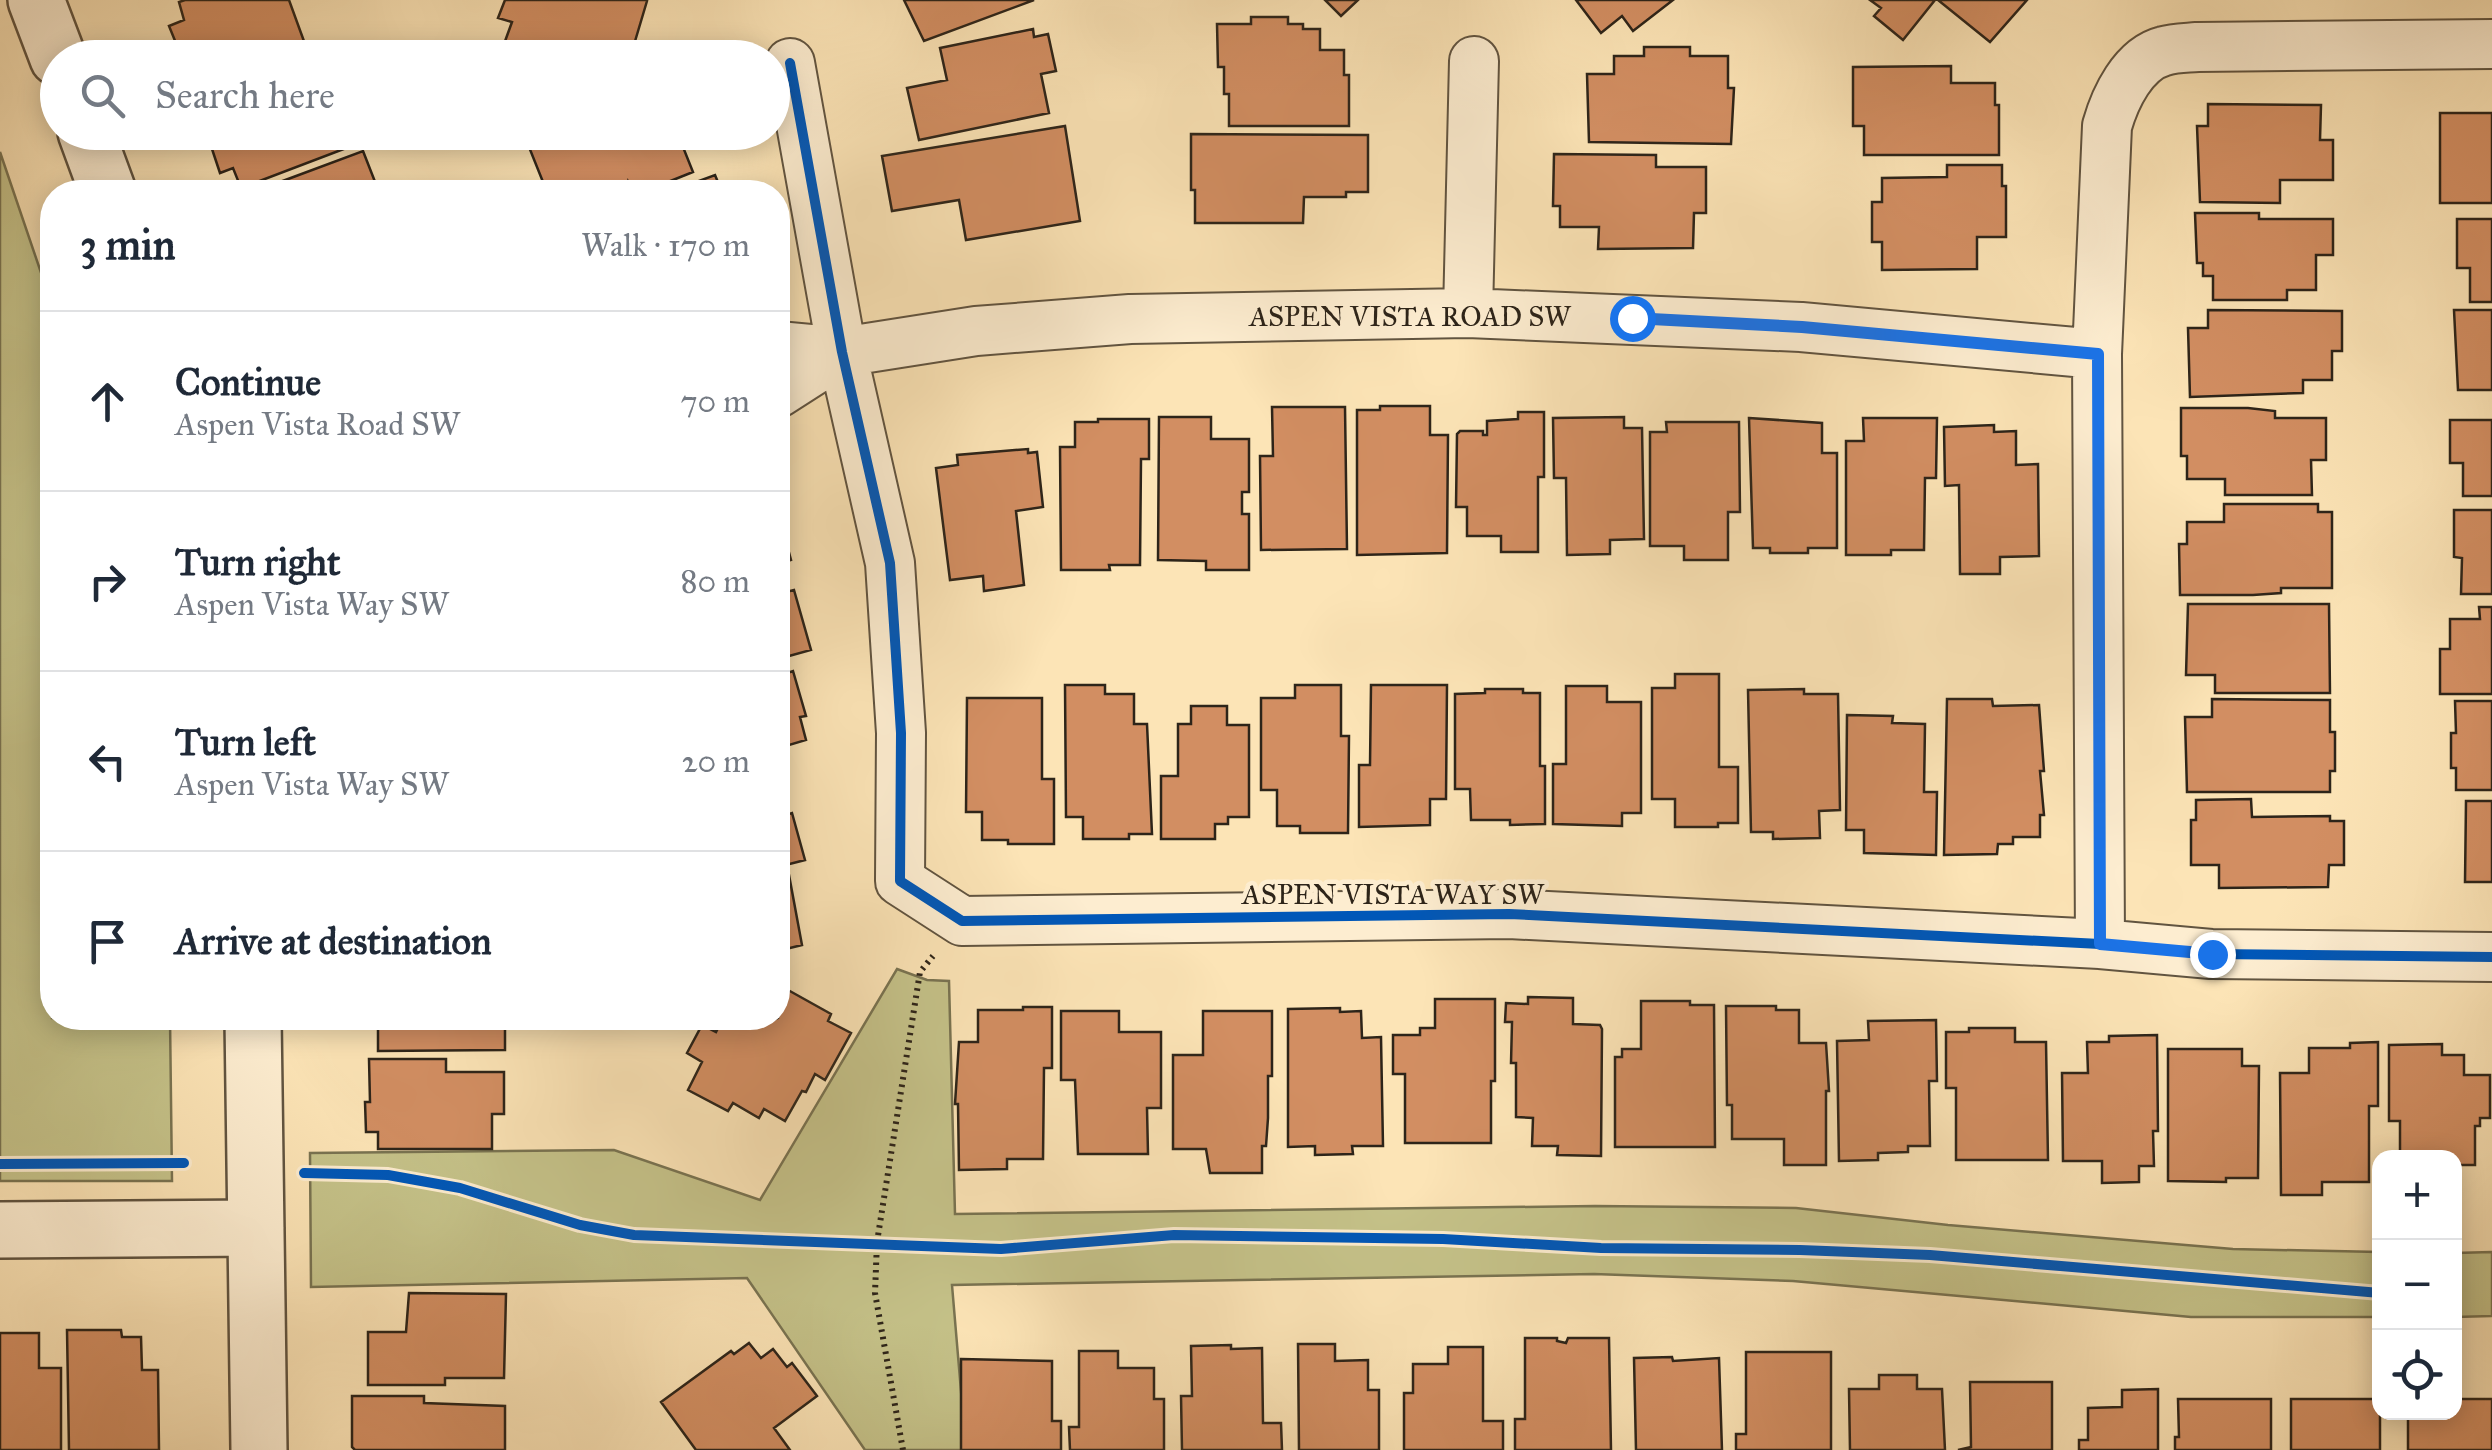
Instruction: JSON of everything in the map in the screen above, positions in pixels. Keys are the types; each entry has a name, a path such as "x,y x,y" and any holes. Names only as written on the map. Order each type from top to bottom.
{"street":[{"path":"36,0 51,40"},
{"path":"2100,944 2098,354 2107,126 2115,98 2144,62 2162,51 2197,46 2492,44"},
{"path":"1468,313 1474,61"},
{"path":"790,63 842,352 890,563 901,733 900,881 962,920"},
{"path":"93,150 104,180"},
{"name":"ASPEN VISTA ROAD SW","path":"790,347 842,352 976,330 1130,319 1468,313 1802,327 2098,354"},
{"name":"ASPEN VISTA ROAD SW","path":"790,385 842,352"},
{"name":"ASPEN VISTA WAY SW","path":"962,920 1509,914 2100,944 2212,954 2492,957"},
{"path":"253,1030 260,1450"},
{"path":"0,1230 256,1228"}],"path":[{"path":"903,1450 875,1293 876,1242 920,972 962,920"},
{"path":"859,1242 894,1243"}],"shaded area":[{"path":"0,152 40,270 40,1030 170,1030 172,1181 0,1181"},
{"path":"897,969 927,980 949,981 955,1214 1595,1206 1796,1208 2233,1249 2372,1252 2372,1317 2191,1317 1793,1281 1594,1274 952,1285 966,1450 865,1450 747,1278 311,1287 310,1153 614,1150 760,1200"},
{"path":"2492,1252 2492,1316 2462,1317 2462,1253"}],"building":[{"path":"289,0 304,40 175,40 169,26 184,20 179,2"},
{"path":"505,0 647,1 635,40 505,40 512,22 498,18"},
{"path":"904,0 1034,0 924,41"},
{"path":"1325,0 1358,0 1341,16"},
{"path":"1576,0 1673,0 1633,31 1622,16 1601,33"},
{"path":"1870,0 1935,0 1903,40 1874,16 1881,8"},
{"path":"1938,0 2027,0 1990,42"},
{"path":"1251,17 1288,17 1288,24 1320,29 1320,50 1344,50 1344,75 1349,75 1349,126 1229,126 1224,67 1218,67 1217,24 1251,24"},
{"path":"1033,29 1034,37 1048,34 1056,71 1041,74 1049,113 919,140 907,88 947,80 940,48"},
{"path":"1644,47 1690,47 1690,56 1728,56 1728,88 1734,88 1731,144 1589,142 1587,74 1614,74 1614,56 1644,56"},
{"path":"1951,66 1951,83 1995,83 1999,155 1864,155 1864,126 1853,126 1853,67"},
{"path":"2208,104 2321,105 2320,140 2333,140 2333,180 2280,180 2280,203 2200,202 2197,126 2208,126"},
{"path":"2440,113 2492,113 2492,203 2440,203"},
{"path":"1065,126 1080,221 966,240 959,200 892,211 882,156"},
{"path":"1191,134 1368,135 1368,192 1346,192 1346,197 1304,197 1303,223 1195,223"},
{"path":"212,150 341,150 262,180 238,180 233,168 220,173"},
{"path":"530,150 684,150 693,172 673,180 542,180"},
{"path":"363,151 374,180 285,180"},
{"path":"1554,154 1656,155 1656,167 1706,167 1706,213 1694,213 1693,248 1598,249 1599,227 1560,227 1560,206 1553,206"},
{"path":"1947,165 2002,165 2006,237 1977,237 1977,269 1882,270 1882,242 1872,242 1872,202 1882,202 1882,178 1947,177"},
{"path":"2195,213 2259,213 2259,219 2333,219 2333,255 2316,255 2316,290 2287,290 2287,300 2213,300 2213,276 2203,276 2203,263 2197,263"},
{"path":"2457,219 2492,219 2492,302 2470,302 2470,268 2457,268"},
{"path":"2208,310 2342,311 2342,351 2332,351 2332,380 2303,380 2303,393 2190,397 2188,328 2208,328"},
{"path":"2454,310 2492,310 2492,390 2458,390"},
{"path":"1380,406 1430,406 1430,435 1448,435 1447,553 1357,555 1357,410 1380,410"},
{"path":"1272,407 1345,407 1347,549 1261,550 1260,456 1273,456"},
{"path":"2181,408 2248,408 2275,411 2275,418 2326,418 2326,460 2311,460 2312,495 2225,495 2225,479 2187,479 2187,456 2181,456"},
{"path":"1518,412 1544,412 1544,477 1538,477 1538,552 1501,552 1501,536 1467,536 1467,507 1456,507 1457,434 1483,431 1487,435 1487,421 1518,419"},
{"path":"1159,417 1211,417 1211,439 1249,439 1249,492 1242,492 1242,514 1249,514 1249,570 1206,570 1206,561 1158,560"},
{"path":"1624,417 1624,428 1642,428 1644,539 1610,540 1610,554 1567,555 1566,478 1554,478 1553,418"},
{"path":"1749,418 1822,423 1822,453 1837,453 1837,548 1770,553 1770,548 1753,548"},
{"path":"1863,418 1937,418 1936,478 1925,478 1924,550 1846,555 1846,441 1864,441"},
{"path":"1149,419 1149,459 1141,459 1140,565 1109,565 1110,570 1061,570 1060,447 1075,447 1075,422"},
{"path":"2450,420 2492,420 2492,496 2463,496 2463,463 2450,463"},
{"path":"1666,422 1739,422 1740,512 1728,512 1728,560 1684,560 1684,546 1650,546 1650,432 1667,432"},
{"path":"1994,425 1994,432 2016,431 2016,465 2038,464 2039,556 2000,557 2000,574 1960,574 1959,485 1945,486 1944,427"},
{"path":"1028,449 1028,453 1037,452 1043,507 1016,511 1024,585 984,591 983,576 950,580 936,468 958,465 957,455"},
{"path":"2224,504 2318,504 2318,512 2332,512 2332,588 2281,588 2281,593 2253,595 2180,595 2179,544 2187,544 2187,522 2224,522"},
{"path":"2454,510 2492,510 2492,594 2461,594 2462,558 2454,557"},
{"path":"794,590 811,650 790,656 790,591"},
{"path":"2188,604 2329,604 2330,693 2215,693 2215,675 2186,675"},
{"path":"2479,607 2492,607 2492,694 2440,694 2440,649 2450,649 2450,619 2480,619"},
{"path":"793,671 806,716 800,717 806,740 790,745"},
{"path":"1675,674 1719,674 1719,767 1738,767 1738,823 1675,827 1675,799 1652,799 1652,688 1675,688"},
{"path":"1065,685 1105,685 1105,694 1134,694 1134,724 1147,724 1152,834 1129,834 1129,839 1083,839 1083,817 1066,817"},
{"path":"1295,685 1341,685 1341,736 1349,736 1348,833 1300,833 1300,826 1277,826 1277,790 1261,790 1261,698 1295,698"},
{"path":"1371,685 1447,685 1446,799 1430,799 1430,825 1359,827 1359,765 1370,765"},
{"path":"1566,686 1607,686 1607,702 1641,702 1641,813 1622,813 1622,826 1553,824 1553,764 1566,764"},
{"path":"1485,689 1540,693 1545,824 1471,820 1470,789 1455,789 1455,694 1485,693"},
{"path":"1804,689 1804,694 1838,694 1840,810 1819,811 1820,838 1773,839 1773,832 1751,832 1748,690"},
{"path":"967,698 1042,698 1042,779 1054,779 1054,844 982,840 982,812 966,812"},
{"path":"1947,699 1992,699 1993,706 2039,705 2044,771 2040,771 2044,815 2040,815 2040,837 2013,837 2013,844 1998,844 1997,854 1944,855"},
{"path":"2212,699 2330,700 2335,771 2330,771 2330,792 2187,792 2185,717 2212,717"},
{"path":"2455,701 2492,701 2492,790 2456,790 2456,768 2451,768"},
{"path":"1191,706 1227,706 1227,725 1249,725 1249,817 1228,817 1228,824 1215,824 1215,839 1161,839 1161,776 1178,776 1178,724 1191,724"},
{"path":"1847,715 1893,716 1892,723 1925,724 1924,792 1937,792 1936,855 1864,853 1864,830 1846,830"},
{"path":"2251,799 2252,817 2330,816 2330,821 2344,821 2344,865 2329,865 2328,887 2219,888 2219,865 2191,865 2191,820 2196,820 2196,800"},
{"path":"2466,801 2492,801 2492,882 2465,882"},
{"path":"792,813 805,860 790,864"},
{"path":"790,880 802,945 790,948"},
{"path":"790,991 831,1014 828,1021 851,1033 825,1080 815,1074 785,1121 764,1109 759,1118 733,1103 728,1111 688,1090 702,1062 687,1053 699,1030 790,1030"},
{"path":"1528,997 1573,998 1573,1024 1600,1025 1602,1029 1601,1156 1557,1155 1558,1146 1532,1146 1533,1118 1516,1117 1516,1063 1511,1063 1512,1022 1505,1022 1506,1003 1528,1004"},
{"path":"1435,999 1495,999 1491,1143 1405,1143 1405,1074 1393,1074 1393,1035 1420,1035 1420,1028 1435,1028"},
{"path":"1641,1001 1714,1005 1715,1147 1615,1147 1615,1057 1622,1057 1622,1049 1641,1049"},
{"path":"1726,1006 1799,1010 1799,1043 1826,1043 1826,1165 1784,1165 1784,1139 1732,1139 1732,1105 1727,1105"},
{"path":"1052,1007 1052,1068 1044,1068 1043,1159 1007,1159 1007,1169 959,1170 955,1104 959,1042 978,1042 978,1010"},
{"path":"1340,1008 1340,1012 1361,1011 1362,1038 1381,1037 1383,1146 1352,1146 1353,1154 1315,1155 1315,1146 1288,1147 1288,1009"},
{"path":"1061,1011 1119,1011 1119,1032 1161,1032 1161,1108 1147,1108 1148,1154 1078,1154 1075,1080 1061,1080"},
{"path":"1203,1011 1272,1011 1272,1076 1268,1076 1262,1173 1210,1173 1206,1149 1173,1149 1173,1055 1203,1055"},
{"path":"1936,1020 1937,1081 1929,1081 1930,1146 1908,1146 1908,1152 1878,1153 1878,1160 1839,1161 1837,1041 1869,1040 1868,1021"},
{"path":"1969,1028 2015,1028 2015,1042 2046,1042 2048,1160 1956,1160 1956,1088 1946,1088 1946,1032 1969,1032"},
{"path":"378,1030 505,1030 505,1050 378,1051"},
{"path":"2157,1035 2158,1131 2153,1131 2154,1166 2139,1166 2139,1182 2102,1183 2102,1161 2063,1161 2062,1073 2088,1073 2087,1042 2109,1042 2109,1036"},
{"path":"2378,1042 2378,1106 2369,1106 2369,1182 2322,1182 2322,1195 2281,1195 2280,1073 2309,1073 2309,1048 2350,1048 2350,1043"},
{"path":"2442,1044 2442,1055 2464,1055 2464,1075 2490,1075 2490,1118 2480,1118 2480,1126 2475,1126 2475,1165 2462,1165 2462,1150 2400,1150 2400,1121 2389,1121 2389,1045"},
{"path":"2168,1049 2242,1049 2242,1066 2259,1066 2258,1178 2168,1181"},
{"path":"369,1059 446,1059 446,1072 504,1072 504,1114 492,1114 492,1149 378,1149 378,1132 366,1132"},
{"path":"409,1293 506,1294 504,1378 445,1378 445,1385 368,1385 368,1332 406,1332"},
{"path":"67,1330 121,1330 122,1337 141,1337 142,1370 158,1370 159,1450 69,1450"},
{"path":"0,1333 39,1333 39,1368 61,1368 61,1450 0,1450"},
{"path":"1525,1338 1557,1338 1566,1343 1568,1338 1609,1338 1611,1450 1515,1450 1515,1419 1525,1419"},
{"path":"749,1343 761,1358 773,1349 787,1367 792,1363 817,1396 774,1428 790,1450 696,1450 661,1402 731,1351 734,1354"},
{"path":"1298,1344 1335,1344 1335,1361 1368,1360 1368,1390 1379,1390 1379,1450 1299,1450"},
{"path":"1231,1345 1231,1349 1262,1348 1263,1423 1281,1423 1282,1450 1182,1450 1181,1396 1192,1396 1191,1346"},
{"path":"1448,1347 1483,1347 1483,1421 1503,1421 1503,1450 1404,1450 1404,1393 1413,1393 1413,1364 1448,1364"},
{"path":"1079,1351 1118,1351 1118,1368 1154,1368 1154,1399 1164,1399 1164,1450 1070,1450 1069,1427 1079,1427"},
{"path":"1746,1352 1831,1352 1831,1450 1736,1450 1736,1434 1746,1434"},
{"path":"1672,1357 1673,1361 1719,1358 1722,1450 1636,1450 1634,1358"},
{"path":"961,1359 1052,1361 1052,1421 1061,1421 1061,1450 961,1450"},
{"path":"1879,1375 1917,1375 1917,1389 1942,1389 1945,1450 1850,1450 1849,1389 1879,1389"},
{"path":"1970,1382 2052,1382 2052,1450 1958,1450 1971,1447"},
{"path":"2158,1389 2158,1450 2079,1450 2079,1440 2088,1440 2088,1408 2122,1407 2122,1390"},
{"path":"352,1396 424,1396 424,1403 505,1406 505,1450 355,1450"},
{"path":"2178,1399 2271,1399 2271,1450 2175,1450 2175,1437 2179,1437"},
{"path":"2291,1399 2372,1399 2372,1420 2380,1420 2380,1450 2291,1450"},
{"path":"2462,1399 2492,1399 2492,1450 2408,1450 2408,1420 2462,1420"}],"cycle path":[{"path":"790,63 842,352 890,563 901,733 900,881 962,921 1509,914 2100,944 2211,954 2492,957"},
{"path":"0,1164 184,1163"},
{"path":"304,1173 388,1175 460,1188 580,1225 634,1235 1001,1249 1174,1235 1800,1250 1930,1255 2372,1292"}],"route":[{"path":"1632,318 1802,327 2098,354 2100,944 2212,954"}]}
